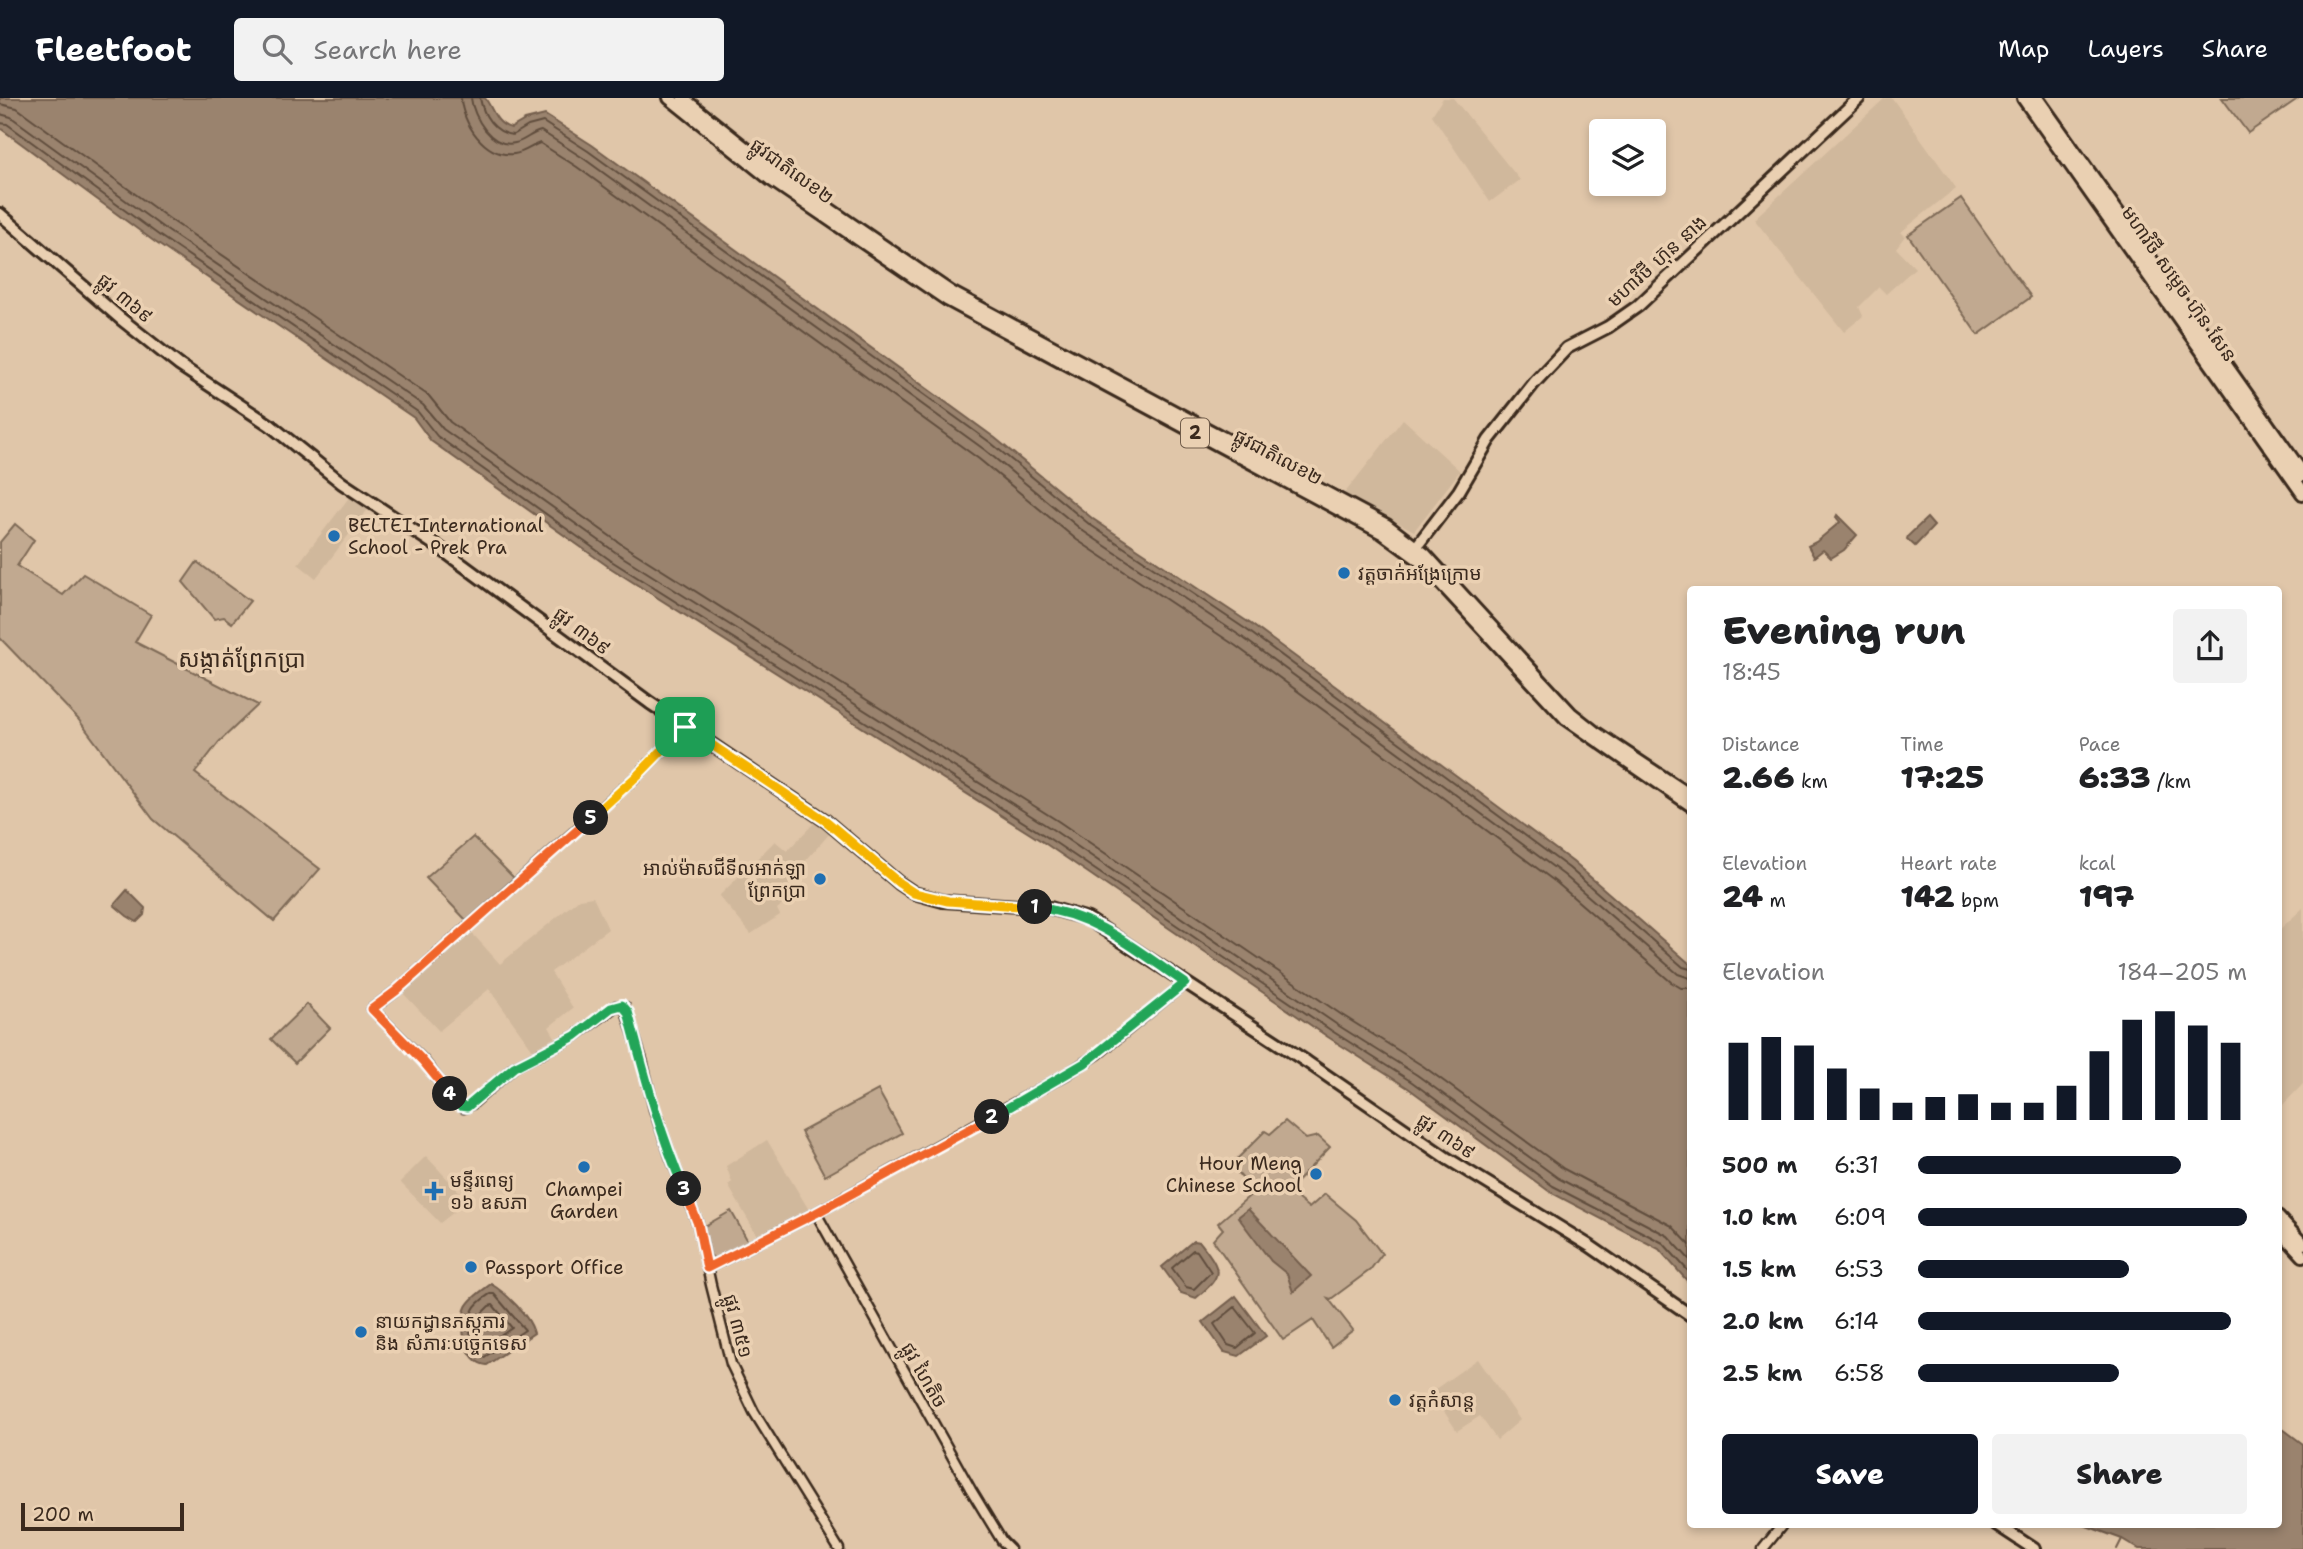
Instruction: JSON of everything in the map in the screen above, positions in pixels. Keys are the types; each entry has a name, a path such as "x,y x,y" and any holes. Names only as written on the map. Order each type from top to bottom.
{"highway":[{"name":"មហាវិថី សម្តេច ហ៊ុន សែន","path":"2024,98 2303,492"},
{"name":"មហាវិថី សម្តេច ហ៊ុន សែន","path":"2036,98 2303,475"}],"main road":[{"name":"ផ្លូវជាតិលេខ២","path":"669,98 771,180 939,295 1231,447 1377,519 1413,550 1558,701 1616,751 1687,803"},
{"name":"ផ្លូវជាតិលេខ២","path":"683,98 776,173 936,283 1174,417"},
{"name":"មហាវិថី ហ៊ុន នាង","path":"1413,550 1459,491 1489,440 1510,411 1564,351 1608,327 1638,306 1859,98"},
{"name":"ផ្លូវ ៣៦៩","path":"0,214 121,319 179,365 270,425 341,483 437,546 685,727 826,821 914,893 948,901 1030,906 1069,912 1102,927 1448,1159 1590,1246 1687,1313"},
{"name":"ផ្លូវជាតិលេខ២","path":"1616,751 1687,793"},
{"path":"2282,1222 2300,1244 2303,1256"},
{"path":"2282,1232 2300,1244"},
{"path":"2002,1528 2034,1549"}],"street":[{"name":"ផ្លូវ ៣៥១","path":"685,727 601,809 396,991 372,1009 422,1060 455,1102 464,1108 514,1067 575,1036 616,1006 625,1007 654,1109 698,1224 729,1355 741,1388 839,1549"},
{"path":"707,1268 816,1213 1067,1074 1185,983"},
{"name":"ផ្លូវ ហៃតិច","path":"816,1213 971,1490 1002,1541 1010,1549"},
{"path":"1763,1549 1780,1528"}],"shaded area":[{"path":"1443,98 1453,98 1520,180 1490,202 1432,115"},
{"path":"1885,98 1892,98 1956,188 1901,232 1905,236 1896,248 1915,268 1886,294 1879,287 1859,307 1863,316 1844,332 1754,219"},
{"path":"2222,98 2299,98 2248,133"},
{"path":"1961,198 2031,297 1978,335 1908,235"},
{"path":"1403,419 1460,471 1414,531 1344,494"},
{"name":"BELTEI International School - Prek Pra","path":"351,495 369,508 316,578 298,564"},
{"path":"15,524 34,540 17,566 63,595 83,574 151,615 135,642 258,705 219,742 195,773 320,869 274,921 153,819 78,719 0,638 0,542"},
{"path":"197,562 250,601 232,623 224,617 214,619 183,582"},
{"path":"816,821 831,832 802,865 809,873 794,885 798,893 777,909 780,915 751,934 719,896 775,841 787,851"},
{"path":"473,837 514,878 467,921 426,878"},
{"path":"593,897 608,929 551,972 573,1008 549,1027 555,1037 533,1050 489,989 439,1031 402,992 471,932 500,964 579,899"},
{"path":"2303,908 2303,1084 2282,1106 2282,927"},
{"path":"307,1004 330,1028 295,1063 271,1039"},
{"path":"878,1090 902,1133 825,1176 801,1132"},
{"path":"1285,1121 1306,1139 1318,1136 1330,1147 1288,1191 1309,1208 1325,1194 1356,1220 1382,1254 1370,1270 1331,1299 1328,1298 1353,1330 1331,1347 1313,1320 1283,1340 1213,1240 1223,1229 1218,1223 1254,1192 1231,1165 1265,1131 1270,1134"},
{"path":"767,1140 809,1210 758,1237 728,1185 732,1182 726,1166"},
{"name":"មន្ទីរពេទ្យ ១៦ ឧសភា","path":"426,1156 468,1201 440,1223 400,1182"},
{"path":"731,1211 749,1243 716,1260 709,1254 703,1227"},
{"path":"1478,1359 1520,1420 1497,1440 1480,1416 1457,1431 1431,1392"}],"water":[{"path":"0,98 485,98 498,120 506,126 511,128 525,120 545,115 592,145 995,438 1093,519 1251,624 1573,862 1687,961 1687,1281 1659,1249 1550,1192 1408,1088 1328,1037 1043,842 609,567 431,441 414,418 155,242 0,128"},
{"path":"1837,515 1857,535 1844,550 1831,558 1823,550 1814,557 1808,546 1840,522"},
{"path":"1927,518 1934,526 1915,546 1907,539 1908,536"},
{"path":"127,890 145,908 144,915 137,922 114,905"},
{"path":"1248,1209 1311,1276 1293,1292 1287,1274 1271,1261 1238,1217"},
{"path":"1193,1241 1200,1242 1217,1272 1212,1283 1196,1298 1181,1293 1162,1267"},
{"path":"491,1284 517,1305 528,1319 534,1333 487,1365 479,1363 469,1351 463,1323 468,1304"},
{"path":"1236,1296 1266,1336 1239,1356 1224,1352 1203,1322"},
{"path":"2282,1428 2303,1444 2303,1549 2139,1549 2122,1539 2092,1528 2282,1528"}],"waterway":[{"path":"2117,1549 2122,1539"}],"place":[{"name":"BELTEI International School - Prek Pra","path":"334,536"},
{"name":"វត្តចាក់អង្រែក្រោម","path":"1344,573"},
{"name":"អាល់ម៉ាសជីទីលអាក់ឡា ព្រែកប្រា","path":"820,879"},
{"name":"Champei Garden","path":"584,1167"},
{"name":"Hour Meng Chinese School","path":"1316,1174"},
{"name":"មន្ទីរពេទ្យ ១៦ ឧសភា","path":"434,1191"},
{"name":"Passport Office","path":"471,1267"},
{"name":"នាយកដ្ធានភស្កុភារ និង សំភារៈបច្ចេកទេស","path":"361,1332"},
{"name":"វត្តកំសាន្ត","path":"1395,1400"}],"district":[{"name":"សង្កាត់ព្រែកប្រា","path":"242,659"}],"route":[{"path":"685,727 826,821 914,893 948,901 1030,906 1069,912 1102,927 1185,983 1098,1054 1067,1074 816,1213 707,1268 698,1224 654,1109 625,1007 616,1006 575,1036 514,1067 464,1108 455,1102 422,1060 372,1009 396,991 601,809 685,727"}]}
